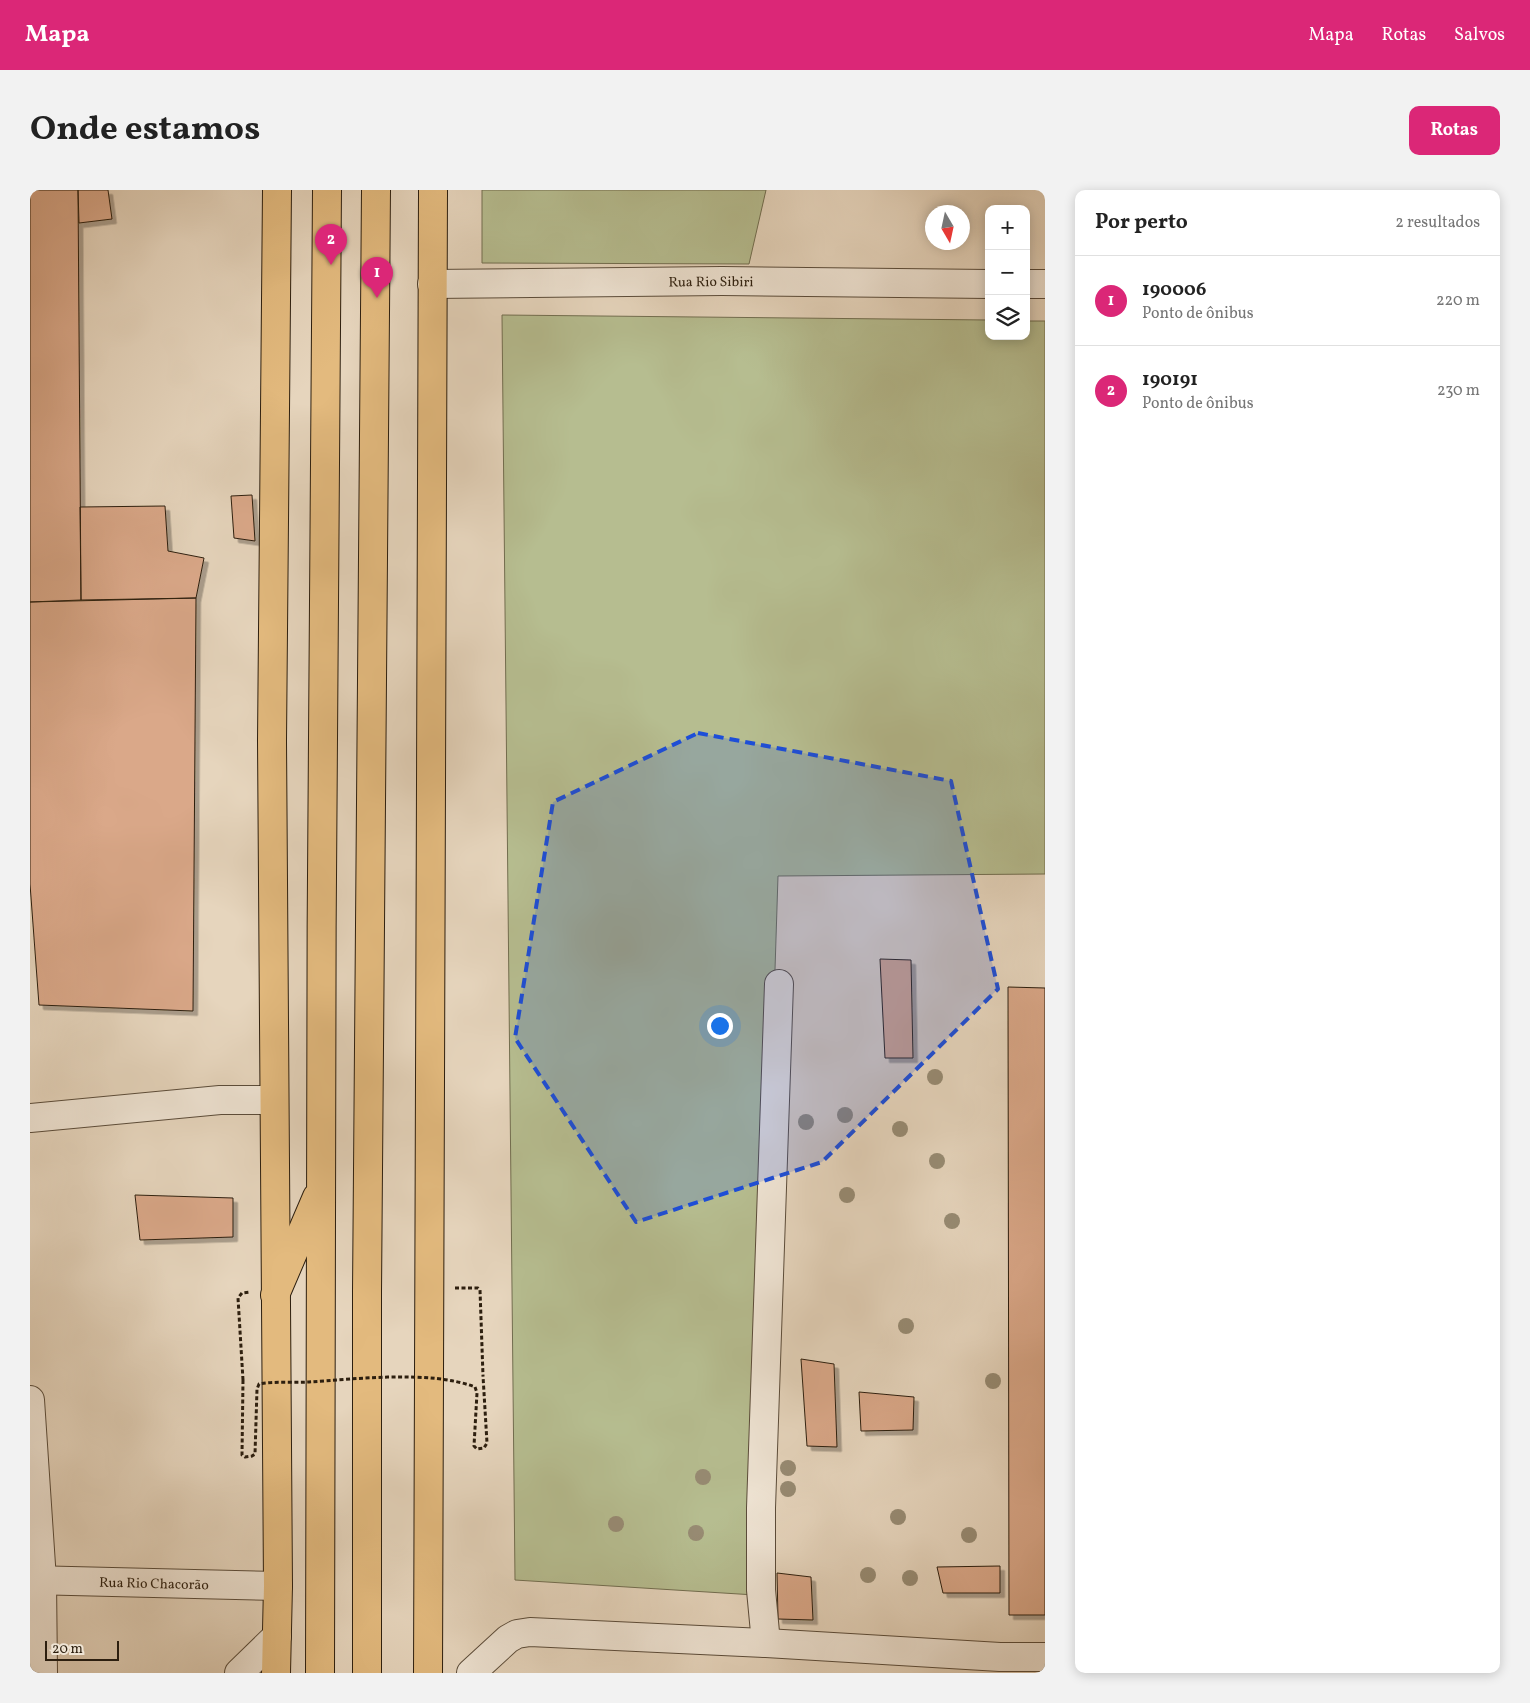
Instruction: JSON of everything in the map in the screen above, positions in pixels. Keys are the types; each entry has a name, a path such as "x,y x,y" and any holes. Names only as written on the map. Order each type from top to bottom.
{"main road":[{"path":"276,1673 278,1586 272,732 277,190"},
{"path":"320,1673 321,756 327,190"},
{"path":"367,1673 367,1282 376,190"},
{"path":"428,1673 432,284 434,190"},
{"path":"275,1295 322,1186"}],"street":[{"name":"Rua Rio Sibiri","path":"432,284 722,281 985,284"},
{"path":"1030,284 1045,284"},
{"path":"766,1643 761,1590 761,1508 779,984"},
{"path":"30,1118 220,1100 274,1100"},
{"path":"30,1400 36,1580 42,1673"},
{"name":"Rua Rio Chacorão","path":"36,1580 278,1586"},
{"path":"471,1673 508,1639 517,1634 530,1632 766,1643 1000,1657 1045,1657"},
{"path":"239,1673 277,1636"}],"path":[{"path":"275,1295 245,1292 238,1298 243,1380 242,1455 245,1457 255,1454 257,1389 259,1384 346,1379 420,1378 443,1380 474,1387 477,1393 474,1446 477,1449 484,1448 487,1443 480,1288 429,1288"}],"highlighted area":[{"path":"698,733 951,781 998,989 822,1162 636,1222 515,1038 553,802"}],"green space":[{"path":"482,190 766,190 749,264 482,263"},
{"path":"502,315 985,320 985,340 1030,340 1030,321 1045,321 1045,874 778,876 755,1595 515,1580"}],"building":[{"path":"30,190 78,190 81,600 30,602"},
{"path":"78,190 108,190 112,219 79,223"},
{"path":"252,495 255,541 234,538 231,496"},
{"path":"165,506 168,551 204,558 196,598 81,600 80,507"},
{"path":"196,598 193,1011 39,1005 30,884 30,602"},
{"path":"880,959 911,960 913,1058 885,1058"},
{"path":"1008,987 1045,988 1045,1615 1009,1615"},
{"path":"135,1195 233,1198 233,1237 140,1240"},
{"path":"801,1359 834,1364 837,1447 807,1446"},
{"path":"859,1392 914,1397 913,1430 861,1431"},
{"path":"1000,1566 1000,1593 943,1593 937,1567"},
{"path":"777,1573 811,1577 813,1620 778,1619"}],"place":[{"name":"190191","path":"331,265"},
{"name":"190006","path":"377,298"}]}
